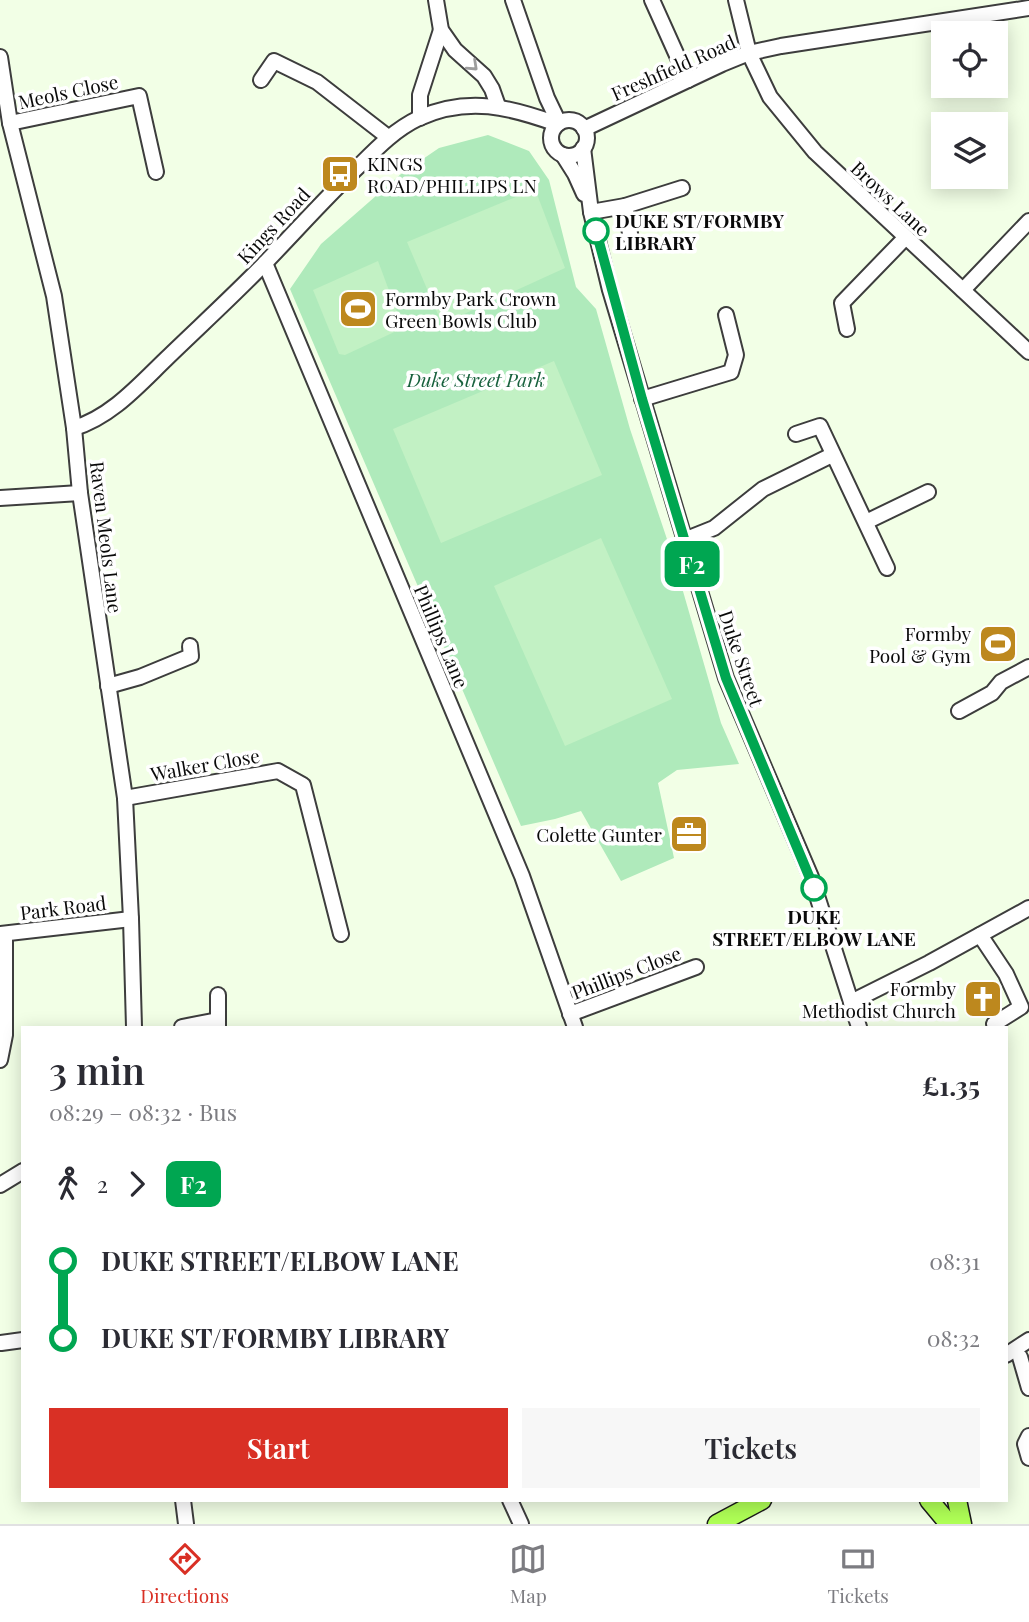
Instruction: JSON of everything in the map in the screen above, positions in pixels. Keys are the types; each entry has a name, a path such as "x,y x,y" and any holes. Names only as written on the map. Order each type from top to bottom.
{"main road":[{"path":"719,1524 758,1502"},
{"path":"931,1502 949,1524"},
{"path":"957,1502 962,1524"}],"street":[{"path":"436,0 441,30 455,50 484,76 498,106"},
{"path":"513,0 558,124"},
{"path":"652,0 688,80"},
{"name":"Brows Lane","path":"736,0 749,53 770,97 815,152 1029,352"},
{"name":"Freshfield Road","path":"584,129 749,53 1029,8"},
{"path":"420,118 421,95 441,30"},
{"name":"Raven Meols Lane","path":"0,57 10,123 54,296 74,428 80,493 125,798 134,1026"},
{"path":"261,80 274,61 317,82 388,137"},
{"name":"Meols Close","path":"10,123 139,96 156,172"},
{"name":"Kings Road","path":"74,428 103,416 265,263 325,198 388,137 420,118 479,104 498,106 558,124"},
{"name":"Kings Road","path":"524,114 551,139"},
{"path":"570,120 584,129 586,139 583,148 574,155 563,155 555,149 551,139 558,124 570,120"},
{"name":"Duke Street","path":"583,148 591,212"},
{"name":"Duke Street","path":"563,155 575,174 591,212 642,399 726,678 811,877 859,1026"},
{"path":"591,212 625,206 681,188"},
{"path":"625,206 631,239"},
{"path":"963,290 1029,221"},
{"path":"847,329 842,303 905,238"},
{"name":"Phillips Lane","path":"265,263 522,876 570,1023"},
{"path":"642,399 731,372 736,355 726,315"},
{"path":"796,433 820,426 887,568"},
{"path":"684,540 714,528 763,489 832,455"},
{"path":"866,522 928,492"},
{"path":"0,498 80,493"},
{"path":"108,686 140,677 191,656 190,646"},
{"path":"958,711 992,693 1001,682 1029,667"},
{"name":"Walker Close","path":"125,798 278,771 303,785 341,934"},
{"path":"851,1002 1029,908"},
{"name":"Park Road","path":"3,934 131,919"},
{"path":"0,1060 5,1035 3,934"},
{"path":"980,935 1006,974 1021,1007 994,1024"},
{"name":"Phillips Close","path":"570,1023 696,967"},
{"path":"191,1026 218,1023 218,995"},
{"path":"0,1185 21,1172"},
{"path":"1029,1340 1016,1356 1029,1388"},
{"path":"1,1343 21,1341"},
{"path":"1029,1436 1025,1450 1029,1458"},
{"path":"183,1502 186,1524"},
{"path":"511,1502 522,1524"}],"green space":[{"name":"Duke Street Park","path":"488,135 529,151 549,180 576,287 596,309 630,429 674,560 721,723 739,764 677,770 658,783 674,858 621,881 581,811 521,826 290,289 321,244 401,174 439,148"},
{"path":"535,189 565,268 442,324 407,242"},
{"name":"Formby Park Crown Green Bowls Club","path":"378,261 403,328 345,355 339,354 313,290"},
{"path":"554,361 602,475 441,543 393,429"},
{"path":"601,538 672,699 565,746 494,586"}],"bus line":[{"name":"F2","path":"596,231 610,290 726,678 814,888"}],"place":[{"name":"KINGS ROAD/PHILLIPS LN","path":"340,174"},
{"name":"DUKE ST/FORMBY LIBRARY","path":"596,231"},
{"name":"Formby Park Crown Green Bowls Club","path":"358,309"},
{"name":"Formby Pool & Gym","path":"998,644"},
{"name":"Colette Gunter","path":"689,834"},
{"name":"DUKE STREET/ELBOW LANE","path":"814,888"},
{"name":"Formby Methodist Church","path":"983,999"}]}
